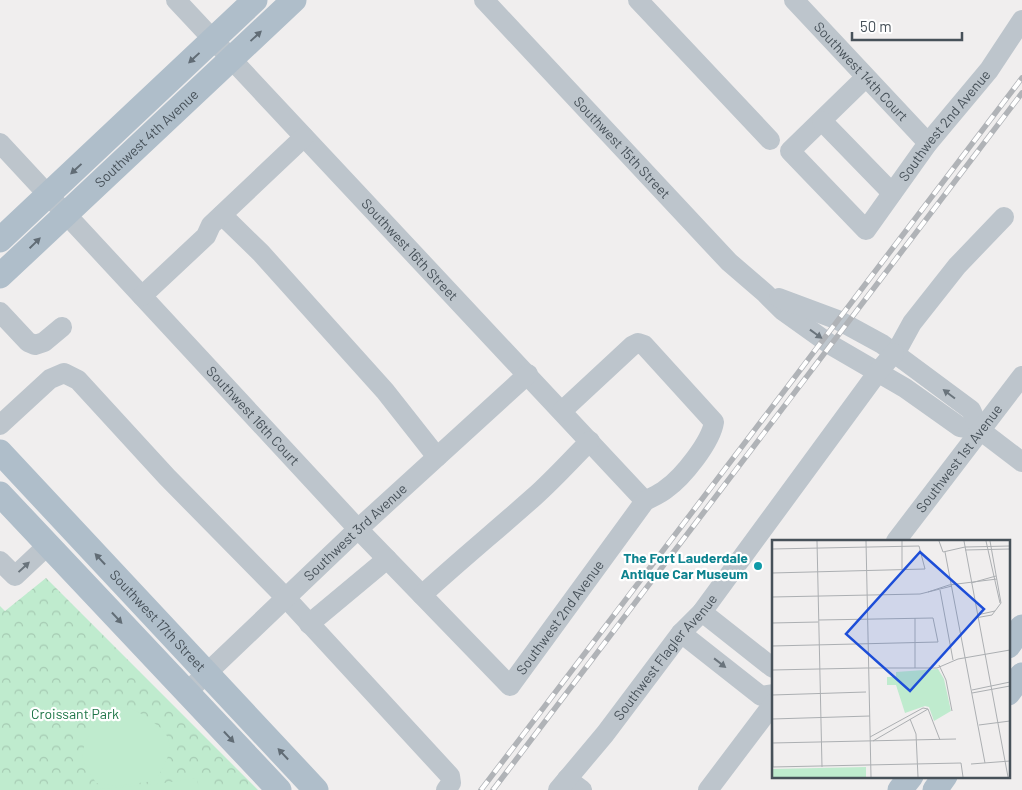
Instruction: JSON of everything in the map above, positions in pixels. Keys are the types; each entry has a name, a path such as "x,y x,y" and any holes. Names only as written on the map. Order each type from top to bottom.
{"main road":[{"name":"Southwest 4th Avenue","path":"0,240 255,0"},
{"name":"Southwest 4th Avenue","path":"0,276 294,0"},
{"name":"Southwest 17th Street","path":"0,452 316,790"},
{"name":"Southwest 17th Street","path":"0,494 279,790"},
{"path":"1010,643 1022,627"},
{"path":"1010,690 1022,675"}],"street":[{"name":"Southwest 16th Street","path":"176,0 645,501"},
{"name":"Southwest 15th Street","path":"484,0 729,262 782,310 831,345 878,372 960,427 980,430"},
{"path":"638,0 770,140"},
{"name":"Southwest 14th Court","path":"794,0 928,143"},
{"name":"Southwest 2nd Avenue","path":"822,121 790,151 866,230 928,143 989,70 1022,20"},
{"path":"866,78 822,121 892,193"},
{"path":"142,296 206,236 211,224 304,137"},
{"name":"Southwest 16th Court","path":"0,144 358,529 510,686"},
{"path":"222,215 261,254 386,391 437,457"},
{"name":"Southwest Flagler Avenue","path":"569,786 605,734 681,633 702,612 878,372 895,353 912,324 957,266 1004,217"},
{"name":"Southwest 15th Street","path":"765,293 847,324 895,353 971,410 980,430 1022,462"},
{"path":"0,312 28,342 35,345 44,342 62,327"},
{"path":"562,411 632,346 638,343 644,345 714,422 713,429 697,458 666,489 645,501"},
{"path":"0,425 50,379 64,373 78,380 167,477 286,598 450,776 451,783 446,790"},
{"name":"Southwest 3rd Avenue","path":"187,692 358,529 528,374"},
{"name":"Southwest 1st Avenue","path":"899,540 1022,376"},
{"path":"422,595 538,494 590,441"},
{"name":"Southwest 2nd Avenue","path":"510,686 645,501"},
{"path":"0,561 14,576 48,545"},
{"path":"309,624 387,559"},
{"path":"702,612 772,667"},
{"path":"681,633 761,696 772,694"},
{"path":"708,790 772,705"},
{"path":"903,784 941,786"}],"green space":[{"name":"Croissant Park","path":"46,578 258,790 0,790 0,606 5,611"},
{"path":"126,707 142,714 164,731 169,745 165,764 154,781 116,786 96,783 83,760 84,746 91,732 106,714 113,709"},
{"path":"197,778 199,790 89,790 157,784"}],"railway":[{"path":"481,790 1022,78"},
{"path":"493,790 1022,93"}],"place":[{"name":"The Fort Lauderdale Antique Car Museum","path":"758,566"}]}
